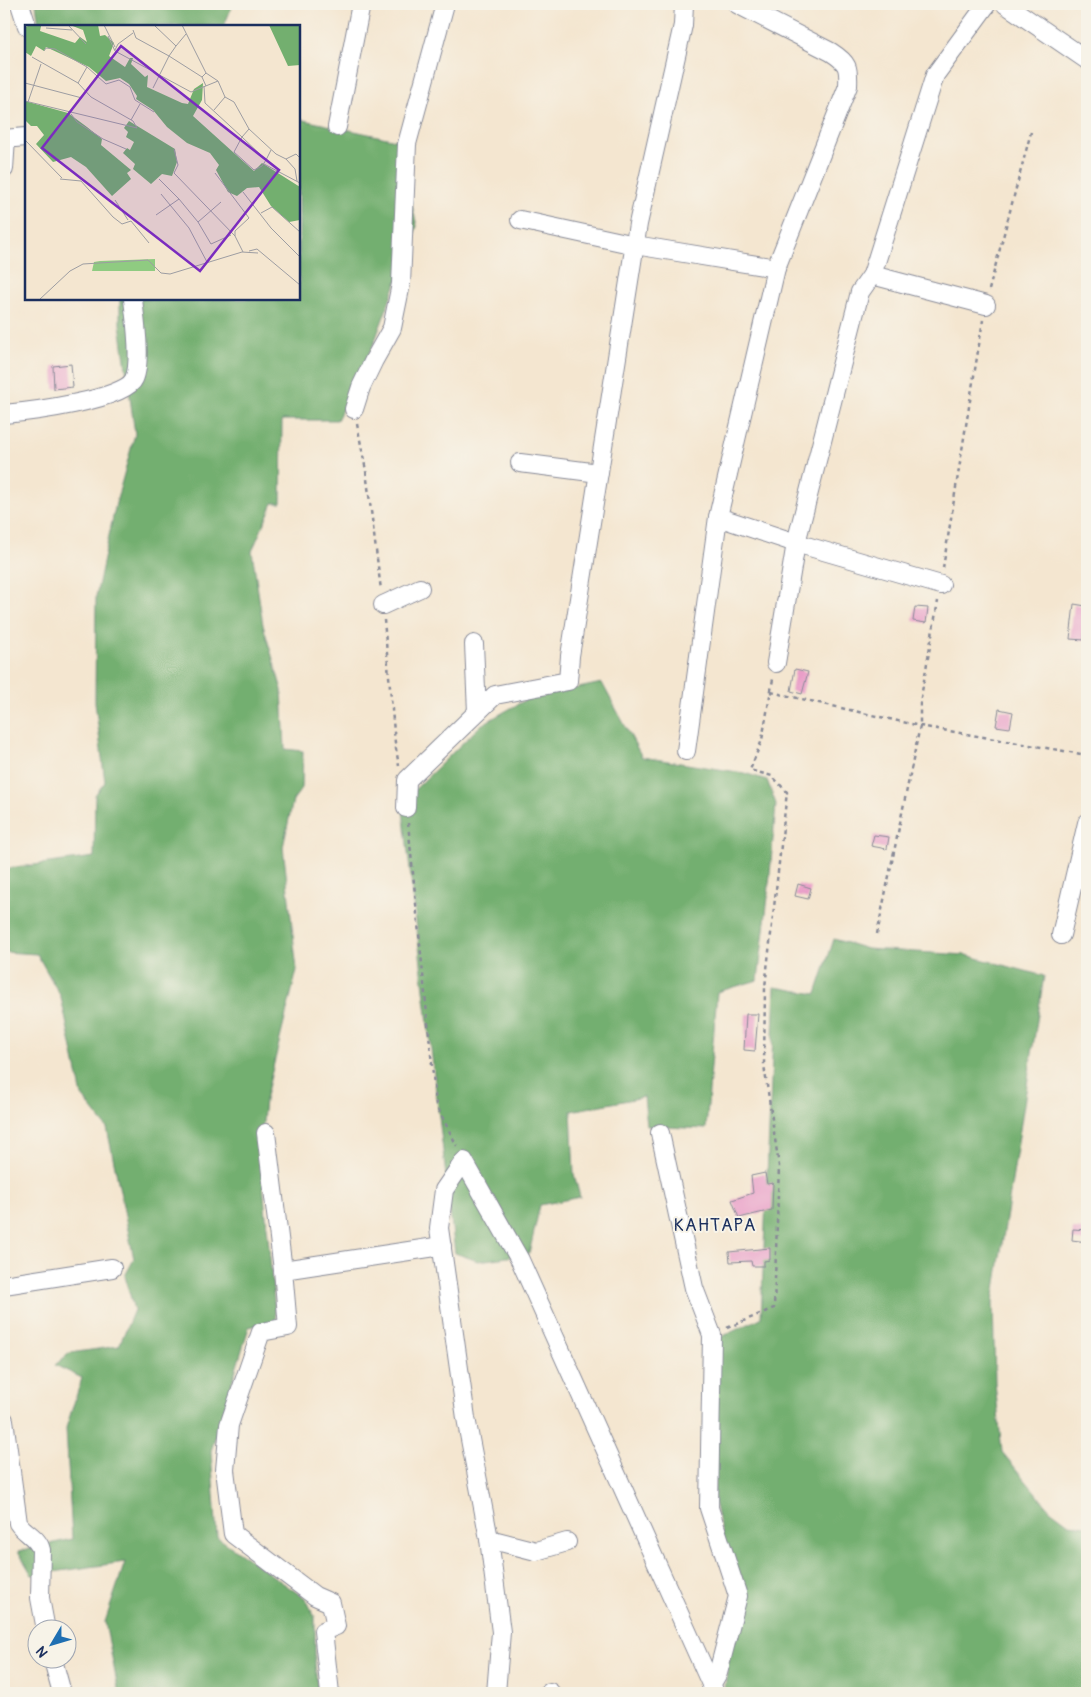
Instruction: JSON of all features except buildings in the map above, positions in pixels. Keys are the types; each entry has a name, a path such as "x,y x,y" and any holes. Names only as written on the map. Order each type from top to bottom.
{"street":[{"path":"20,4 27,25"},
{"path":"337,127 361,4"},
{"path":"354,409 361,387 392,328 402,284 407,144 445,4"},
{"path":"406,808 407,780 496,695 568,681 570,656 635,245 683,25 684,4"},
{"path":"686,751 718,517 776,268 848,86 849,70 844,60 737,4"},
{"path":"776,663 796,543 860,292 872,275 935,75 987,4"},
{"path":"1005,4 1087,60"},
{"path":"4,169 5,139 25,137"},
{"path":"520,220 635,245 776,268"},
{"path":"872,275 986,304"},
{"path":"4,414 68,405 115,393 126,388 134,381 138,368 133,300"},
{"path":"520,463 599,473"},
{"path":"718,517 796,543 941,585"},
{"path":"383,605 420,588"},
{"path":"474,644 477,712"},
{"path":"1060,935 1087,823"},
{"path":"266,1133 288,1327 261,1332 229,1425 225,1470 233,1534 315,1596 331,1604 336,1626 322,1631 330,1693"},
{"path":"660,1133 694,1288 712,1335 708,1508 738,1596 713,1689"},
{"path":"496,1693 501,1632 489,1539 466,1418 439,1228 444,1190 464,1161 520,1260 713,1689"},
{"path":"283,1270 442,1246"},
{"path":"4,1285 112,1268"},
{"path":"4,1420 18,1523 27,1534 36,1539 42,1550 40,1598 44,1620"},
{"path":"489,1539 536,1551 567,1542"},
{"path":"56,1670 62,1693"}],"path":[{"path":"877,934 920,726 920,703 986,304 1031,132"},
{"path":"712,1335 774,1308 779,1166 764,1065 765,988 787,792 772,776 750,770 762,740 776,663"},
{"path":"771,692 920,726 1087,755"}],"green space":[{"path":"36,4 233,4 224,25 39,25"},
{"path":"300,119 396,140 417,226 373,346 337,420 282,420 281,503 273,503 252,551 263,625 282,690 285,749 303,751 302,788 293,800 283,847 297,970 265,1100 260,1153 276,1321 249,1327 211,1451 217,1537 306,1599 315,1617 315,1664 318,1693 119,1693 105,1622 125,1562 32,1575 18,1551 72,1539 66,1428 82,1378 55,1365 70,1353 119,1346 134,1310 125,1276 134,1259 107,1128 82,1096 61,997 37,954 4,952 4,869 94,857 95,795 105,782 95,702 96,596 116,503 135,434 120,324 120,300 300,300"},
{"path":"602,683 642,757 744,773 767,780 776,804 768,897 758,980 717,992 706,1129 647,1126 644,1097 571,1111 574,1174 580,1197 540,1205 529,1254 478,1261 455,1253 402,802 481,725 527,699"},
{"path":"834,939 867,949 966,955 1044,976 993,1302 995,1383 1002,1452 1050,1510 1069,1524 1087,1526 1087,1693 724,1693 738,1596 714,1502 719,1338 761,1318 775,987 816,994"}],"district":[{"name":"КАНТАРА","path":"715,1225"}]}
